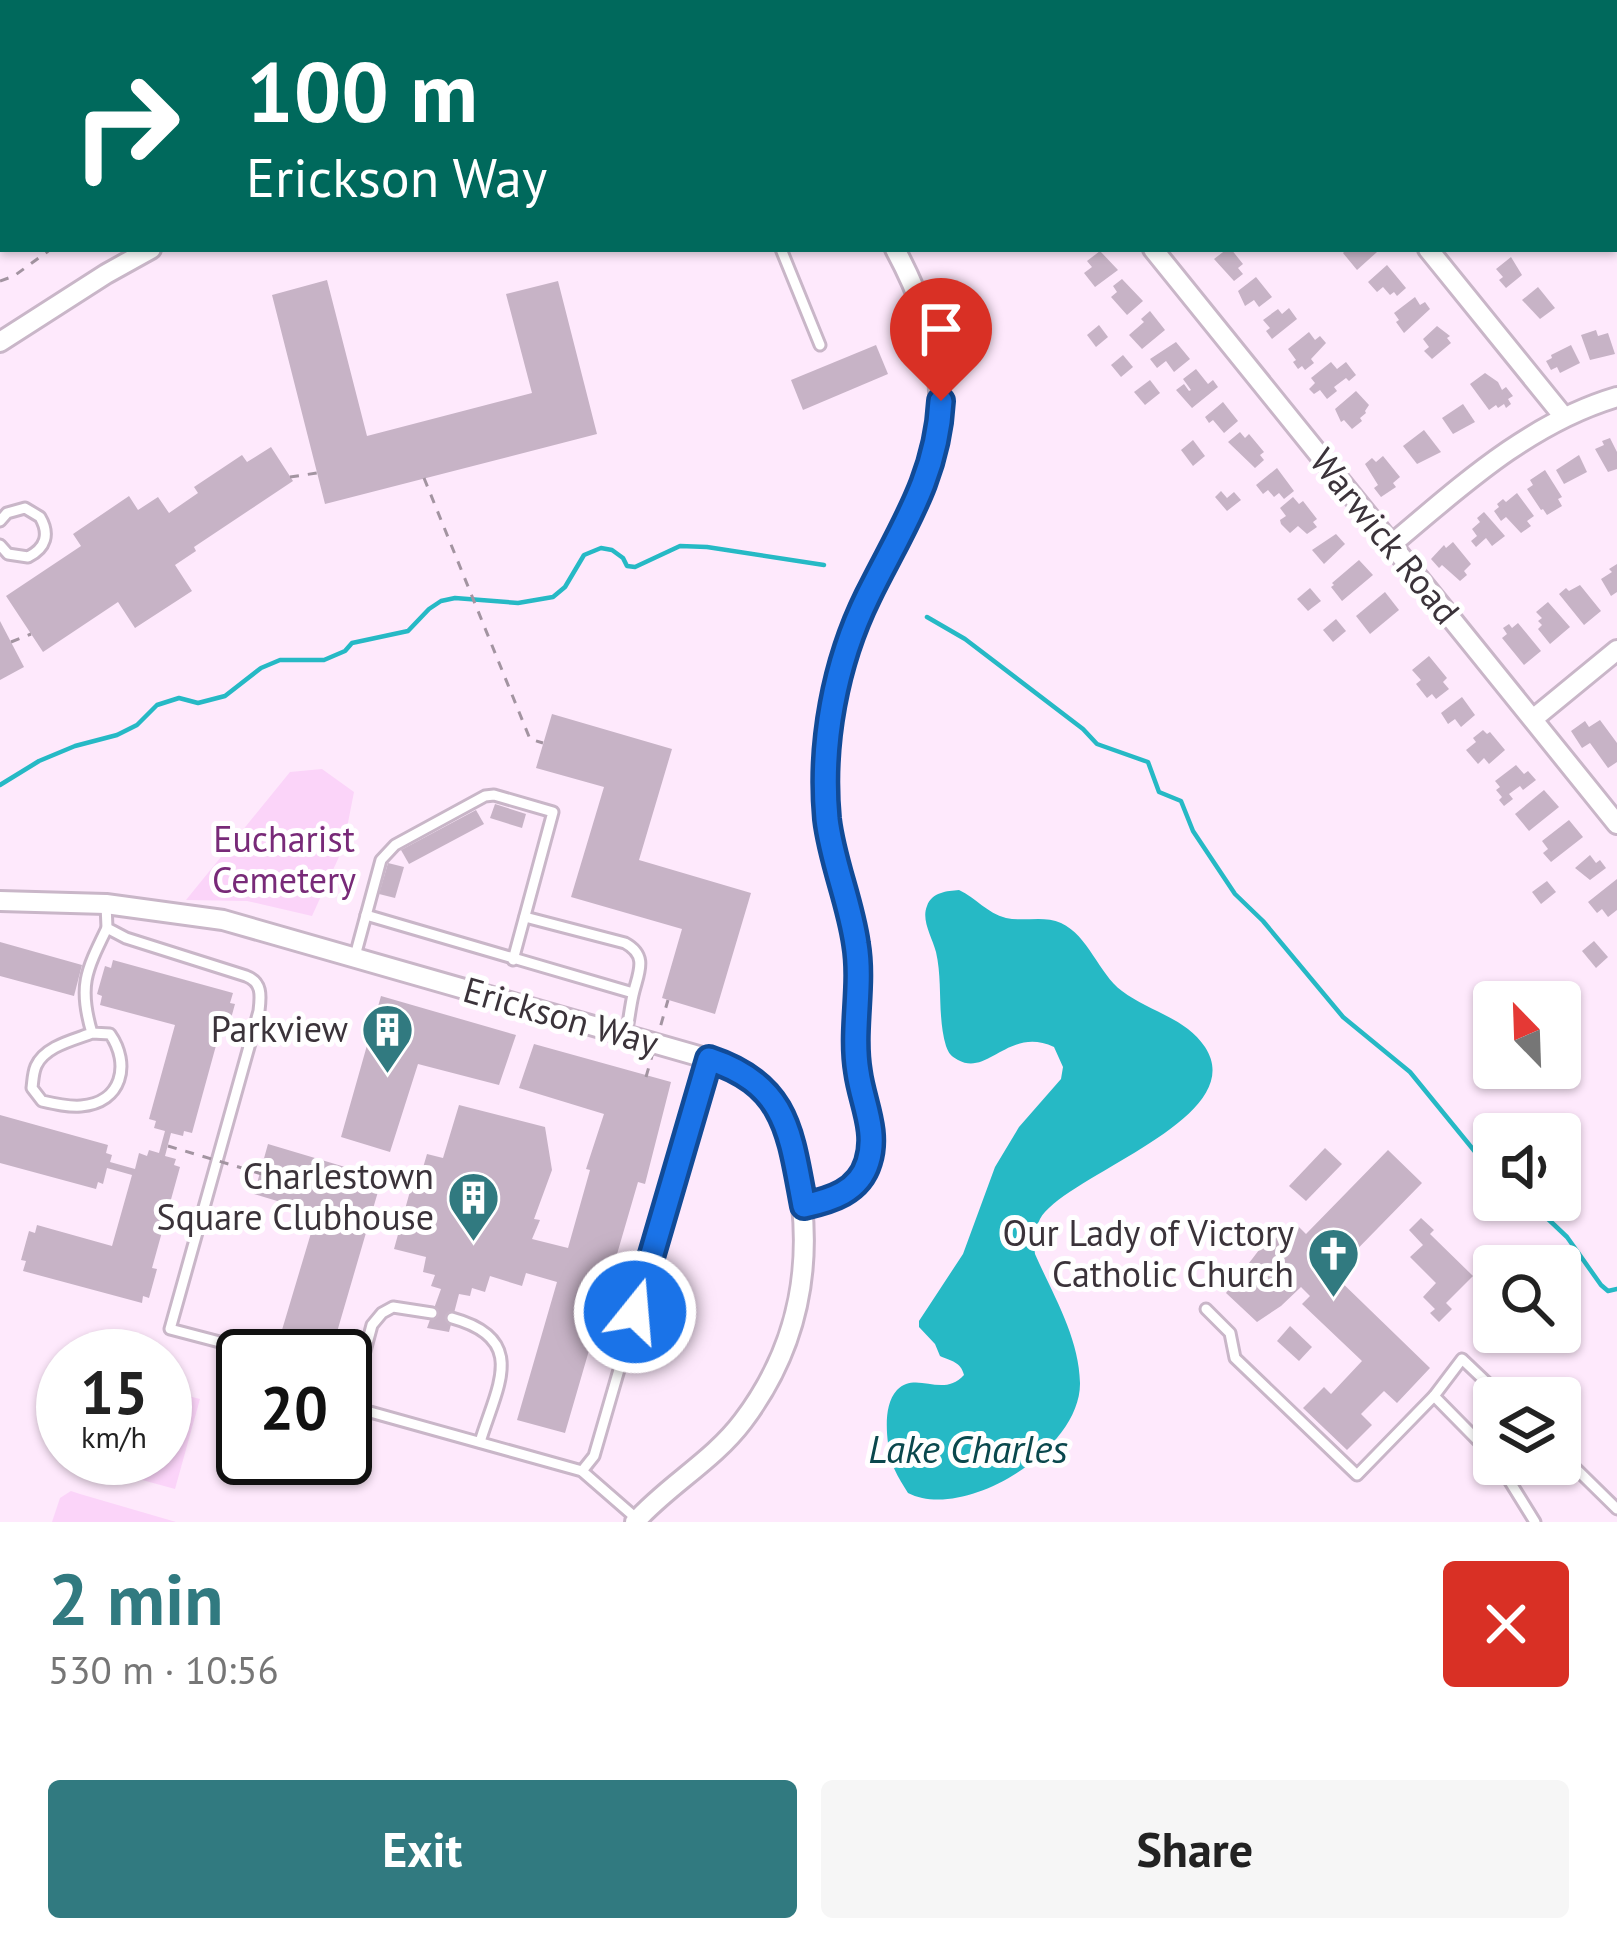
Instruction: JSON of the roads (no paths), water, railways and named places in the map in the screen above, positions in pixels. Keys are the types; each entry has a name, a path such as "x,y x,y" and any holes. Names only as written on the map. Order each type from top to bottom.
{"street":[{"path":"0,342 146,252"},
{"path":"804,1206 831,1200 858,1182 871,1146 871,1125 857,1071 857,949 827,821 827,758 834,698 851,634 913,512 940,426 934,344 897,252"},
{"name":"Warwick Road","path":"1155,252 1617,824"},
{"path":"1430,252 1564,417"},
{"path":"1392,544 1524,439 1564,417 1617,398"},
{"path":"1533,719 1617,650"},
{"name":"Erickson Way","path":"0,902 106,904 223,920 709,1059 748,1075 763,1088 793,1148 804,1206 803,1282 784,1349 766,1386 724,1443 636,1521"}],"lane":[{"path":"782,252 820,345"},
{"path":"0,500 4,517 25,508 45,524 46,535 44,544 28,557 16,557 0,545"},
{"path":"355,956 386,853 476,800 494,795 553,812 513,960"},
{"path":"92,1034 83,1005 84,988 107,928 106,904"},
{"path":"366,916 633,993"},
{"path":"525,917 636,949 641,969 626,1034"},
{"path":"107,928 254,979 259,986 259,1011 170,1329 216,1341"},
{"path":"92,1034 110,1034 120,1047 122,1076 114,1087 105,1098 82,1106 42,1101 32,1088 36,1066 59,1046 92,1034"},
{"path":"582,1471 594,1456 709,1059"},
{"path":"371,1329 393,1307 433,1313"},
{"path":"1206,1310 1230,1334 1235,1358 1357,1475 1434,1396 1462,1359 1481,1377"},
{"path":"452,1318 486,1331 504,1362 480,1442"},
{"path":"1434,1396 1473,1436"},
{"path":"372,1413 582,1471 636,1521"},
{"path":"1581,1474 1617,1509"},
{"path":"1512,1485 1535,1522"}],"water":[{"name":"Lake Charles","path":"959,890 999,916 1048,919 1071,929 1122,991 1197,1037 1212,1073 1203,1098 1180,1121 1056,1202 1038,1223 1035,1254 1064,1317 1079,1366 1075,1408 1061,1433 1041,1455 987,1489 932,1499 908,1493 895,1470 887,1430 890,1402 905,1385 947,1385 964,1375 958,1365 940,1356 919,1321 963,1254 995,1167 1019,1127 1061,1079 1063,1067 1054,1047 1038,1042 1012,1046 969,1063 948,1051 938,963 926,911 936,895"}],"waterway":[{"path":"0,785 39,761 137,725 157,705 179,698 198,703 225,696 261,668 280,660 324,660 352,643 408,631 441,601 518,603 553,597 565,587 584,555 601,548 612,550 627,566 635,567 680,546 824,565"},
{"path":"927,617 965,639 1097,744 1148,762 1159,792 1181,801 1193,831 1235,894 1343,1017 1410,1072 1473,1149"},
{"path":"1550,1221 1601,1285 1608,1291 1617,1289"}],"place":[{"name":"Parkview","path":"387,1075"},
{"name":"Charlestown Square Clubhouse","path":"473,1243"},
{"name":"Our Lady of Victory Catholic Church","path":"1333,1300"}],"park label":[{"name":"Eucharist Cemetery","path":"284,860"}]}
